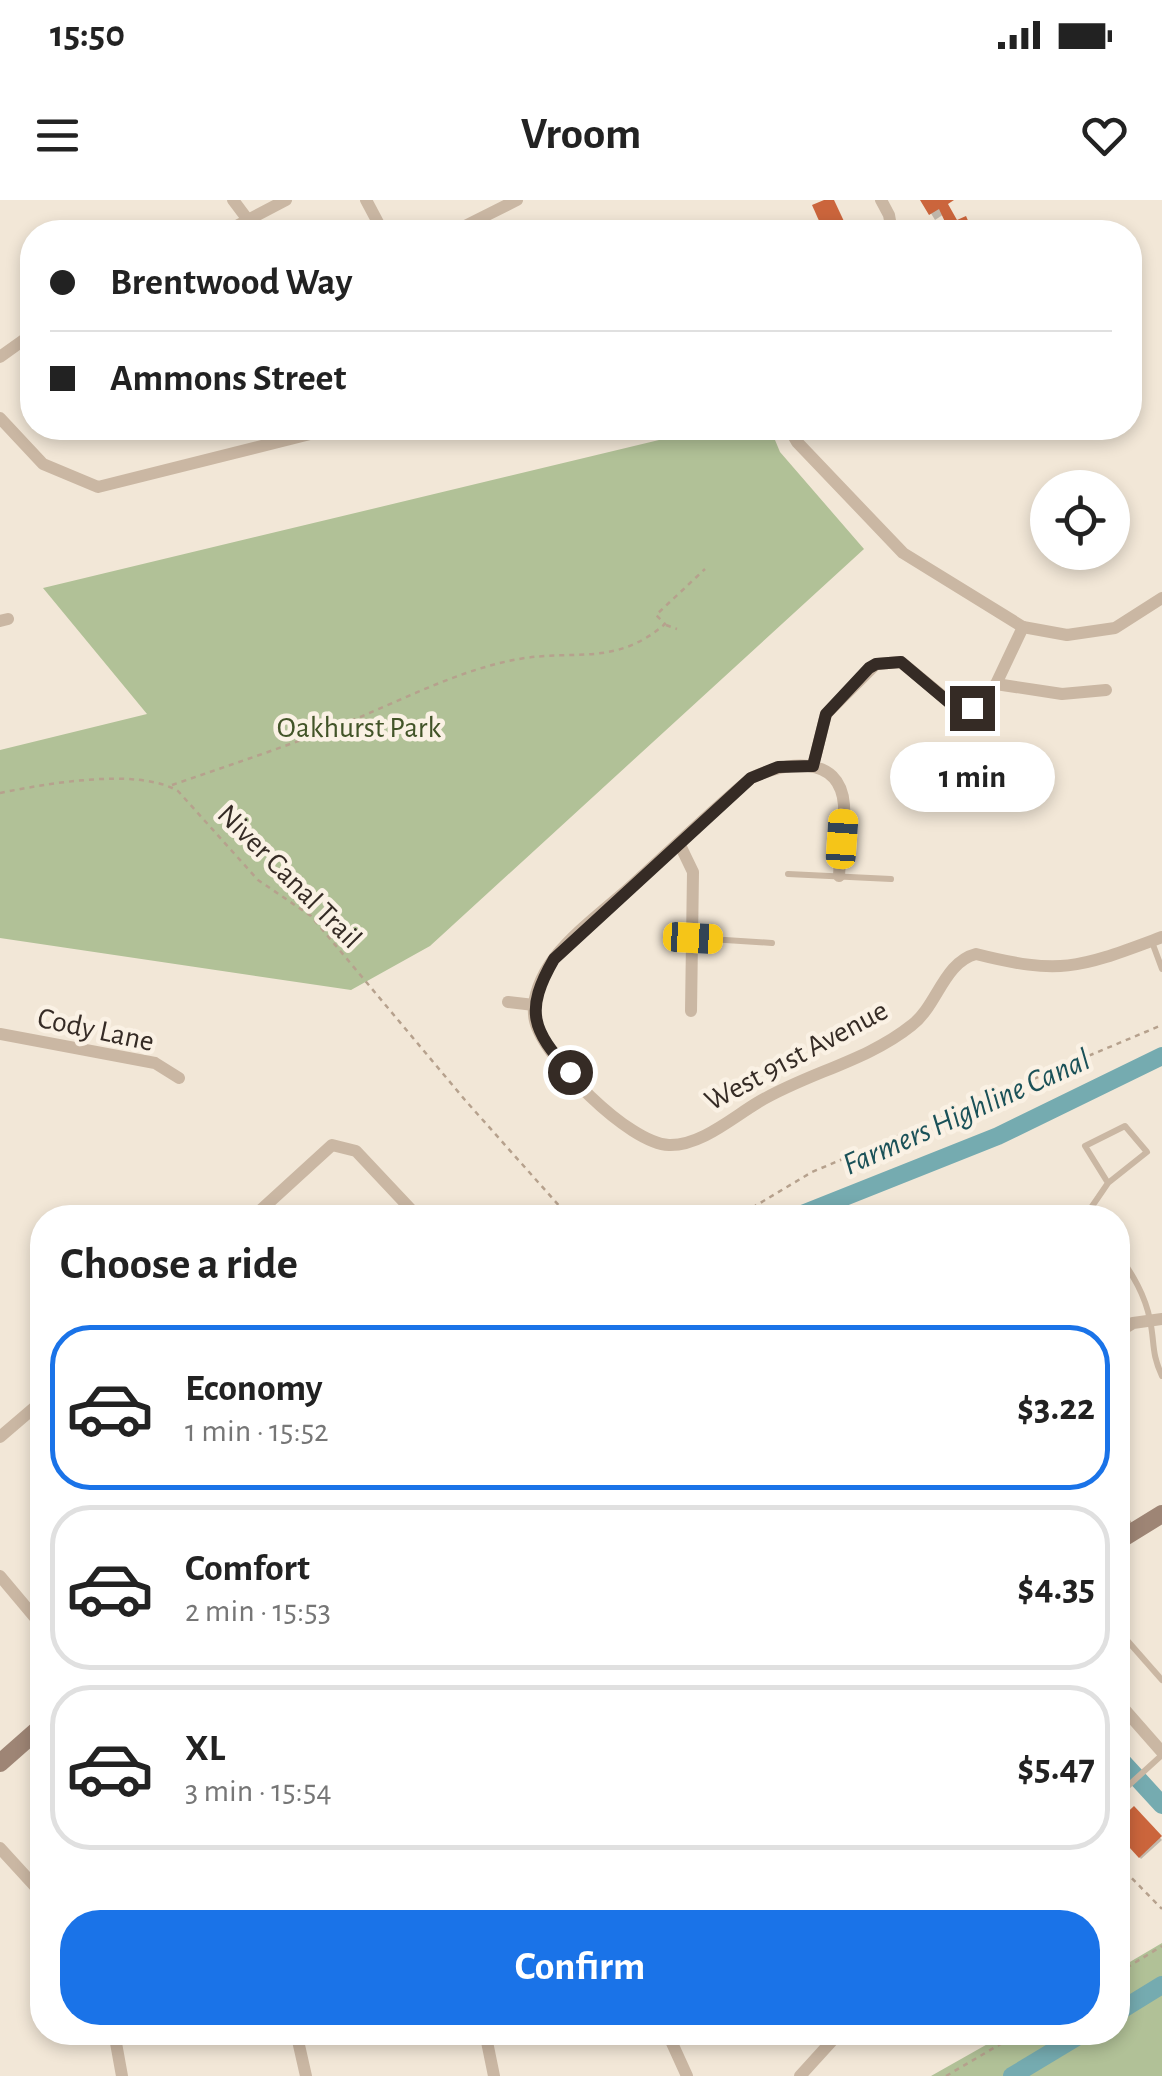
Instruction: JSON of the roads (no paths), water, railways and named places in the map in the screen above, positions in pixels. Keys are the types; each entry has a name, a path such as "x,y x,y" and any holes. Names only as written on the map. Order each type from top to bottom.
{"street":[{"path":"233,200 248,220 286,200"},
{"path":"477,220 517,200"},
{"path":"0,418 20,440"},
{"path":"20,440 42,464 98,487 286,440"},
{"path":"796,440 903,553 1023,627 1067,635 1115,628 1162,598"},
{"path":"813,766 826,714 876,664 901,662 958,710 972,708 996,684 1023,627"},
{"path":"996,684 1062,694 1106,690"},
{"path":"508,1002 534,1005 554,959 567,944 751,778 778,767 813,766 830,775 844,802 839,876"},
{"path":"679,843 693,872 690,1011"},
{"name":"West 91st Avenue","path":"534,1005 536,1025 550,1050 590,1095 621,1126 669,1146 687,1143 781,1090 897,1037 930,1008 954,967 969,956 976,954 1057,969 1094,962 1157,939"},
{"name":"Cody Lane","path":"0,1034 154,1063 180,1078"},
{"path":"266,1205 332,1145 356,1151 407,1205"},
{"path":"1130,1325 1156,1319"},
{"path":"1,1434 30,1411"},
{"path":"1130,1533 1162,1514"},
{"path":"0,1576 30,1612"},
{"path":"1130,1716 1162,1754"},
{"path":"0,1763 30,1737"},
{"path":"0,1848 30,1881"},
{"path":"116,2045 122,2076"},
{"path":"299,2045 306,2076"},
{"path":"488,2045 494,2076"},
{"path":"673,2045 687,2076"},
{"path":"800,2076 828,2045"}],"lane":[{"path":"788,874 891,879"},
{"path":"693,938 772,943"},
{"path":"1157,939 1162,969"},
{"path":"1094,1205 1108,1182 1147,1152 1125,1126 1085,1146 1108,1182"},
{"path":"1130,1270 1156,1319 1152,1354 1162,1376"},
{"path":"1130,1644 1162,1680"},
{"path":"1130,1785 1162,1754"}],"waterway":[{"name":"Farmers Highline Canal","path":"825,1205 998,1136 1162,1056"},
{"name":"Farmers Highline Canal","path":"1130,1770 1162,1805"},
{"name":"Farmers Highline Canal","path":"1130,2005 1162,1985"},
{"name":"Farmers Highline Canal","path":"1012,2076 1063,2045"}],"park label":[{"name":"Oakhurst Park","path":"359,727"}]}
